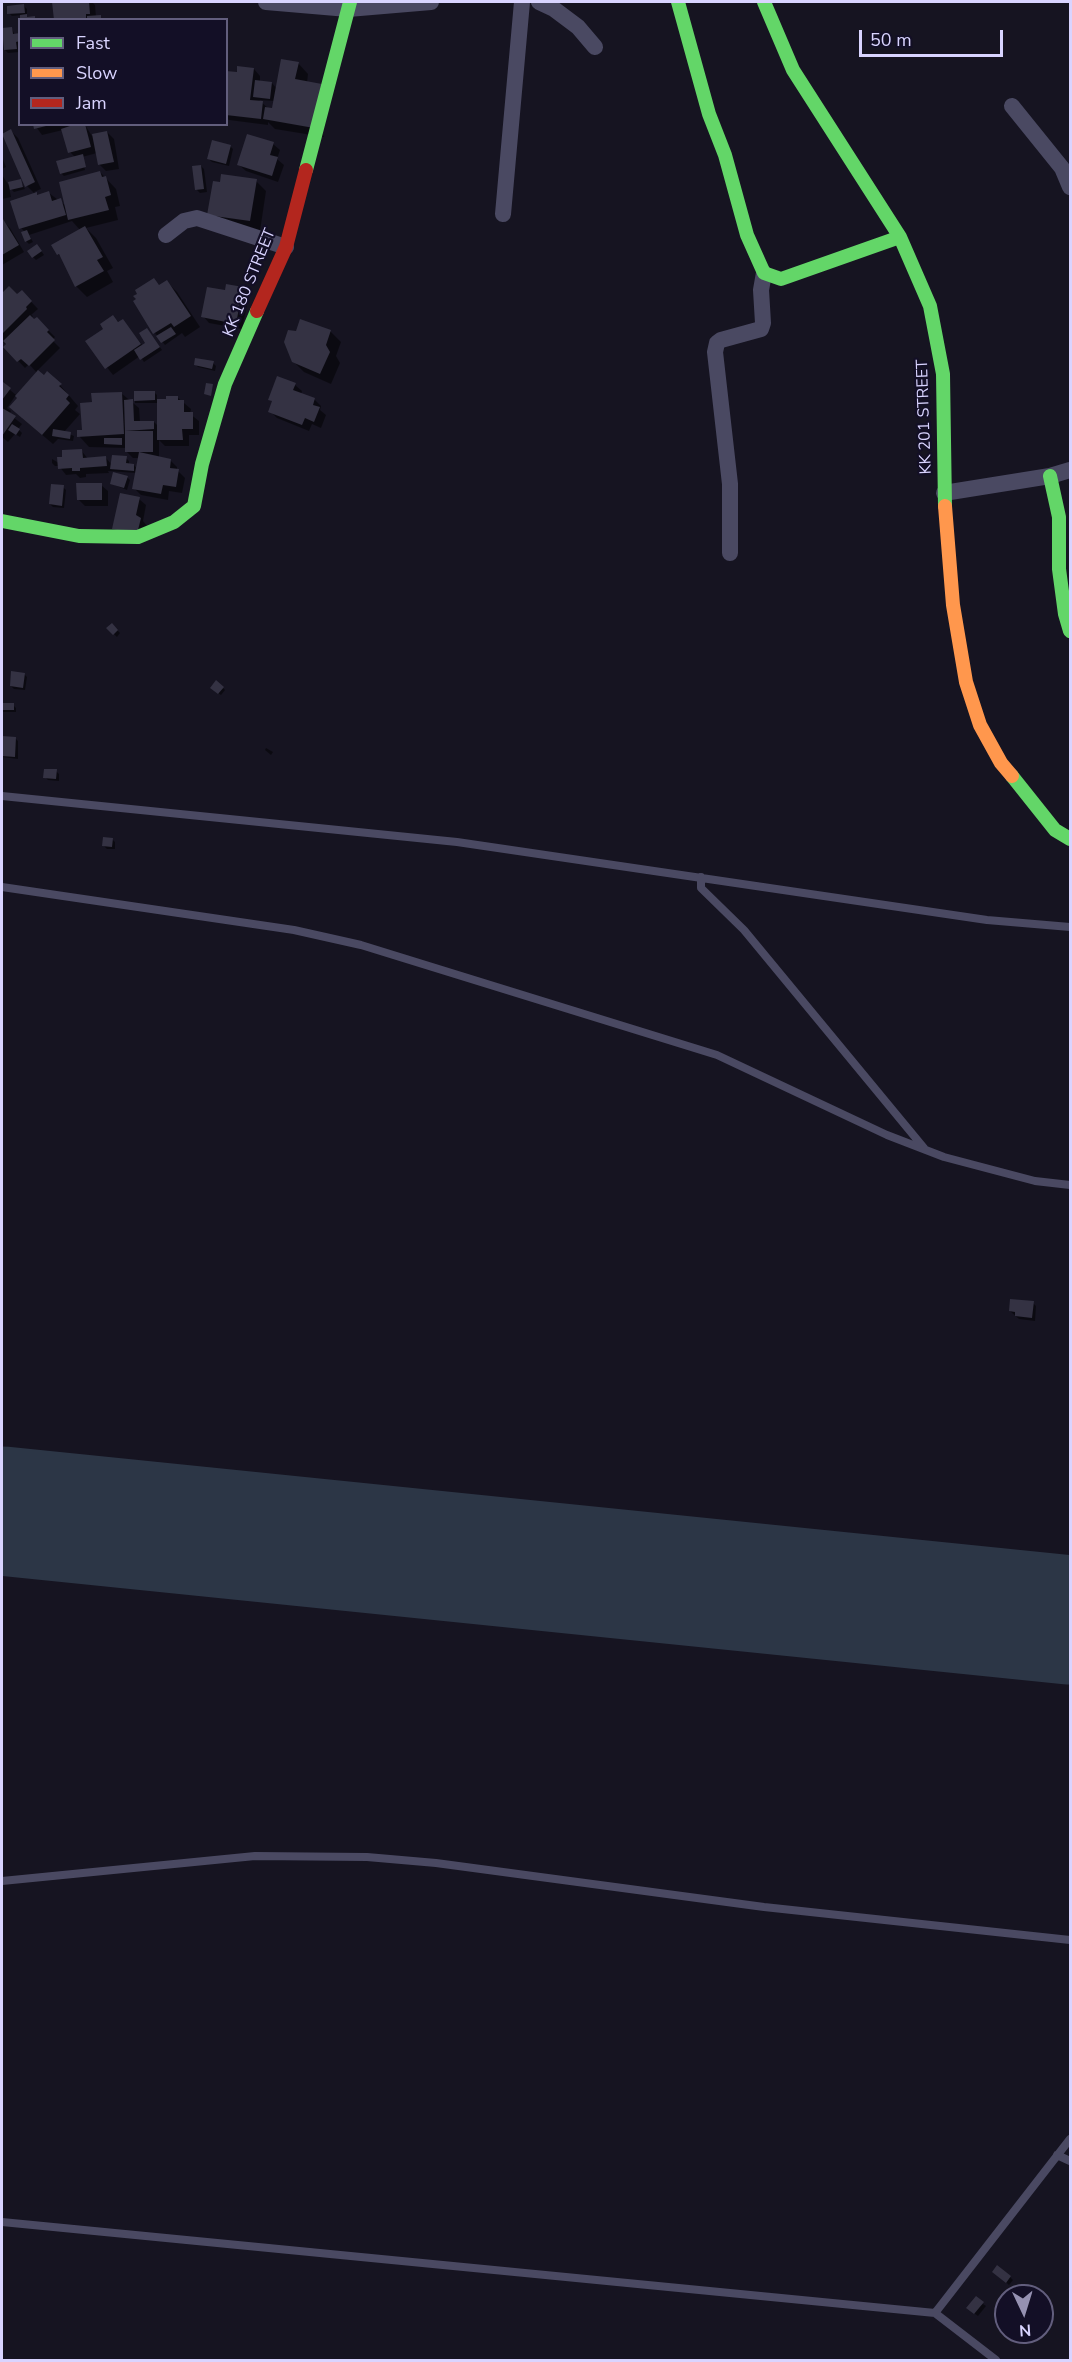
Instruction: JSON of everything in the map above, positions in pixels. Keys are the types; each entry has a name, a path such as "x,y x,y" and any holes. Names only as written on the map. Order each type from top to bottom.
{"street":[{"path":"266,2 349,5 430,2"},
{"path":"503,214 522,2"},
{"path":"539,2 554,9 578,27 595,47"},
{"path":"678,2 709,114 725,155 747,235 764,273 761,290 763,323 760,329 721,340 717,343 715,352 730,484 730,553"},
{"name":"KK 201 STREET","path":"764,2 793,70 900,237 930,306 943,374 944,493 948,556 966,682 980,725 1001,763 1055,830 1071,840"},
{"name":"KK 180 STREET","path":"2,521 79,536 138,537 174,522 194,506 202,464 225,384 286,247 349,5"},
{"path":"1012,106 1062,168 1071,187"},
{"path":"166,236 184,221 197,218 286,247"},
{"path":"764,273 781,279 900,237"},
{"path":"944,493 1050,476 1071,470"},
{"path":"1050,476 1065,521 1059,569 1065,614 1071,631"}],"lane":[{"path":"2,796 457,842 987,920 1071,927"},
{"path":"702,878 701,888 744,930 925,1150"},
{"path":"2,887 294,930 361,945 717,1054 887,1135 925,1150 990,1171 1035,1181 1071,1185"},
{"path":"2,1881 255,1856 367,1857 436,1863 764,1907 1071,1941"},
{"path":"935,2313 1071,2139"},
{"path":"1057,2154 1071,2161"},
{"path":"2,2222 935,2313 996,2361"}],"building":[{"path":"52,2 89,2 90,14 86,14 86,18 54,18"},
{"path":"24,4 25,13 7,14 7,6"},
{"path":"27,14 27,17 35,16 35,18 20,18 20,15"},
{"path":"101,15 101,18 87,18 87,16"},
{"path":"12,27 13,34 18,33 17,49 4,50 2,28"},
{"path":"281,59 299,62 295,79 322,84 314,128 263,119 265,107 272,108"},
{"path":"237,66 254,68 250,100 263,101 261,119 228,115 228,71 237,72"},
{"path":"255,80 272,82 270,99 253,97"},
{"path":"70,126 86,126 91,147 68,153 61,129"},
{"path":"11,129 35,182 25,187 2,134"},
{"path":"107,131 114,162 98,165 92,134"},
{"path":"247,134 274,142 270,155 278,157 272,176 237,165"},
{"path":"212,140 231,145 226,164 207,159"},
{"path":"83,154 86,167 60,174 56,161"},
{"path":"201,165 204,189 195,190 192,166"},
{"path":"100,171 102,177 106,176 111,195 105,197 109,210 68,220 59,182"},
{"path":"221,174 257,179 250,221 207,215 213,181 220,182"},
{"path":"21,179 23,187 10,190 8,182"},
{"path":"49,191 52,201 61,198 66,215 19,229 10,201 37,192 37,195"},
{"path":"2,220 19,245 2,255"},
{"path":"85,226 103,257 97,260 104,271 75,287 59,254 57,255 51,245"},
{"path":"27,230 31,239 25,242 21,232"},
{"path":"37,244 42,251 32,258 27,251"},
{"path":"154,278 159,285 167,280 191,316 174,327 171,323 153,334 133,301 136,299 133,296 137,294 135,290"},
{"path":"226,284 243,287 236,324 201,317 207,287 225,290"},
{"path":"9,286 17,294 22,290 32,301 2,334 2,293"},
{"path":"30,315 34,319 37,317 55,340 29,366 21,359 17,362 3,347 6,344 3,341"},
{"path":"113,315 118,322 123,319 141,344 105,369 85,341 103,329 100,324"},
{"path":"300,319 331,330 326,345 330,352 320,374 292,362 284,342 288,330 296,331"},
{"path":"171,327 176,334 161,343 156,336"},
{"path":"147,328 160,347 140,360 134,350 145,343 139,333"},
{"path":"195,358 214,361 212,369 194,365"},
{"path":"38,370 44,375 47,371 62,384 59,386 69,395 66,399 70,403 42,435 9,407 17,398 15,396"},
{"path":"277,376 296,383 293,390 315,398 313,405 320,407 314,422 305,418 302,425 268,412 272,401 268,400"},
{"path":"3,382 11,388 2,400 2,384"},
{"path":"206,383 213,384 211,396 204,394"},
{"path":"134,391 155,391 155,400 134,401"},
{"path":"122,392 124,434 77,437 77,430 82,430 80,403 92,402 91,393"},
{"path":"166,396 178,396 178,400 184,400 184,412 193,412 193,429 182,429 183,440 157,440 157,399 166,399"},
{"path":"133,399 134,421 154,421 154,429 125,431 124,400"},
{"path":"2,408 16,416 2,436"},
{"path":"12,424 20,429 16,435 8,430"},
{"path":"53,429 71,432 70,439 52,436"},
{"path":"125,431 153,431 153,452 125,452"},
{"path":"104,438 122,438 122,445 104,444"},
{"path":"82,449 83,458 106,456 107,466 80,468 80,471 72,471 72,468 58,469 57,457 62,457 62,450"},
{"path":"139,452 171,459 170,468 179,469 176,487 163,485 161,494 132,489"},
{"path":"112,455 127,456 126,463 134,464 134,471 110,469"},
{"path":"113,472 128,476 124,488 110,484"},
{"path":"76,483 102,483 102,500 77,500"},
{"path":"51,484 64,485 62,506 49,504"},
{"path":"120,493 140,497 136,515 141,518 137,534 112,529"},
{"path":"112,623 118,630 113,635 106,628"},
{"path":"11,671 25,673 23,688 10,686"},
{"path":"216,680 224,687 218,694 210,688"},
{"path":"2,703 14,703 14,710 2,710"},
{"path":"2,736 16,737 15,757 2,756"},
{"path":"44,769 57,769 56,779 43,778"},
{"path":"103,837 113,838 112,847 102,846"},
{"path":"1010,1299 1034,1301 1032,1318 1015,1316 1015,1312 1009,1311"},
{"path":"997,2265 1011,2276 1006,2283 992,2272"},
{"path":"976,2296 984,2302 974,2314 966,2308"}],"runway":[{"path":"2,1511 1070,1620"}],"traffic: fast":[{"path":"306,170 350,2"},
{"path":"678,2 709,114 725,155 747,235 764,273 781,279 900,237"},
{"path":"764,2 793,70 900,237 930,306 943,374 945,506"},
{"path":"2,521 79,536 138,537 174,522 194,506 202,464 225,384 257,311"},
{"path":"1050,476 1059,517 1059,569 1065,614 1070,631"},
{"path":"1012,776 1055,830 1070,839"}],"traffic: slow":[{"path":"945,506 953,605 966,682 980,725 1001,763 1012,776"}],"traffic: jam":[{"path":"257,311 286,247 306,170"}]}
